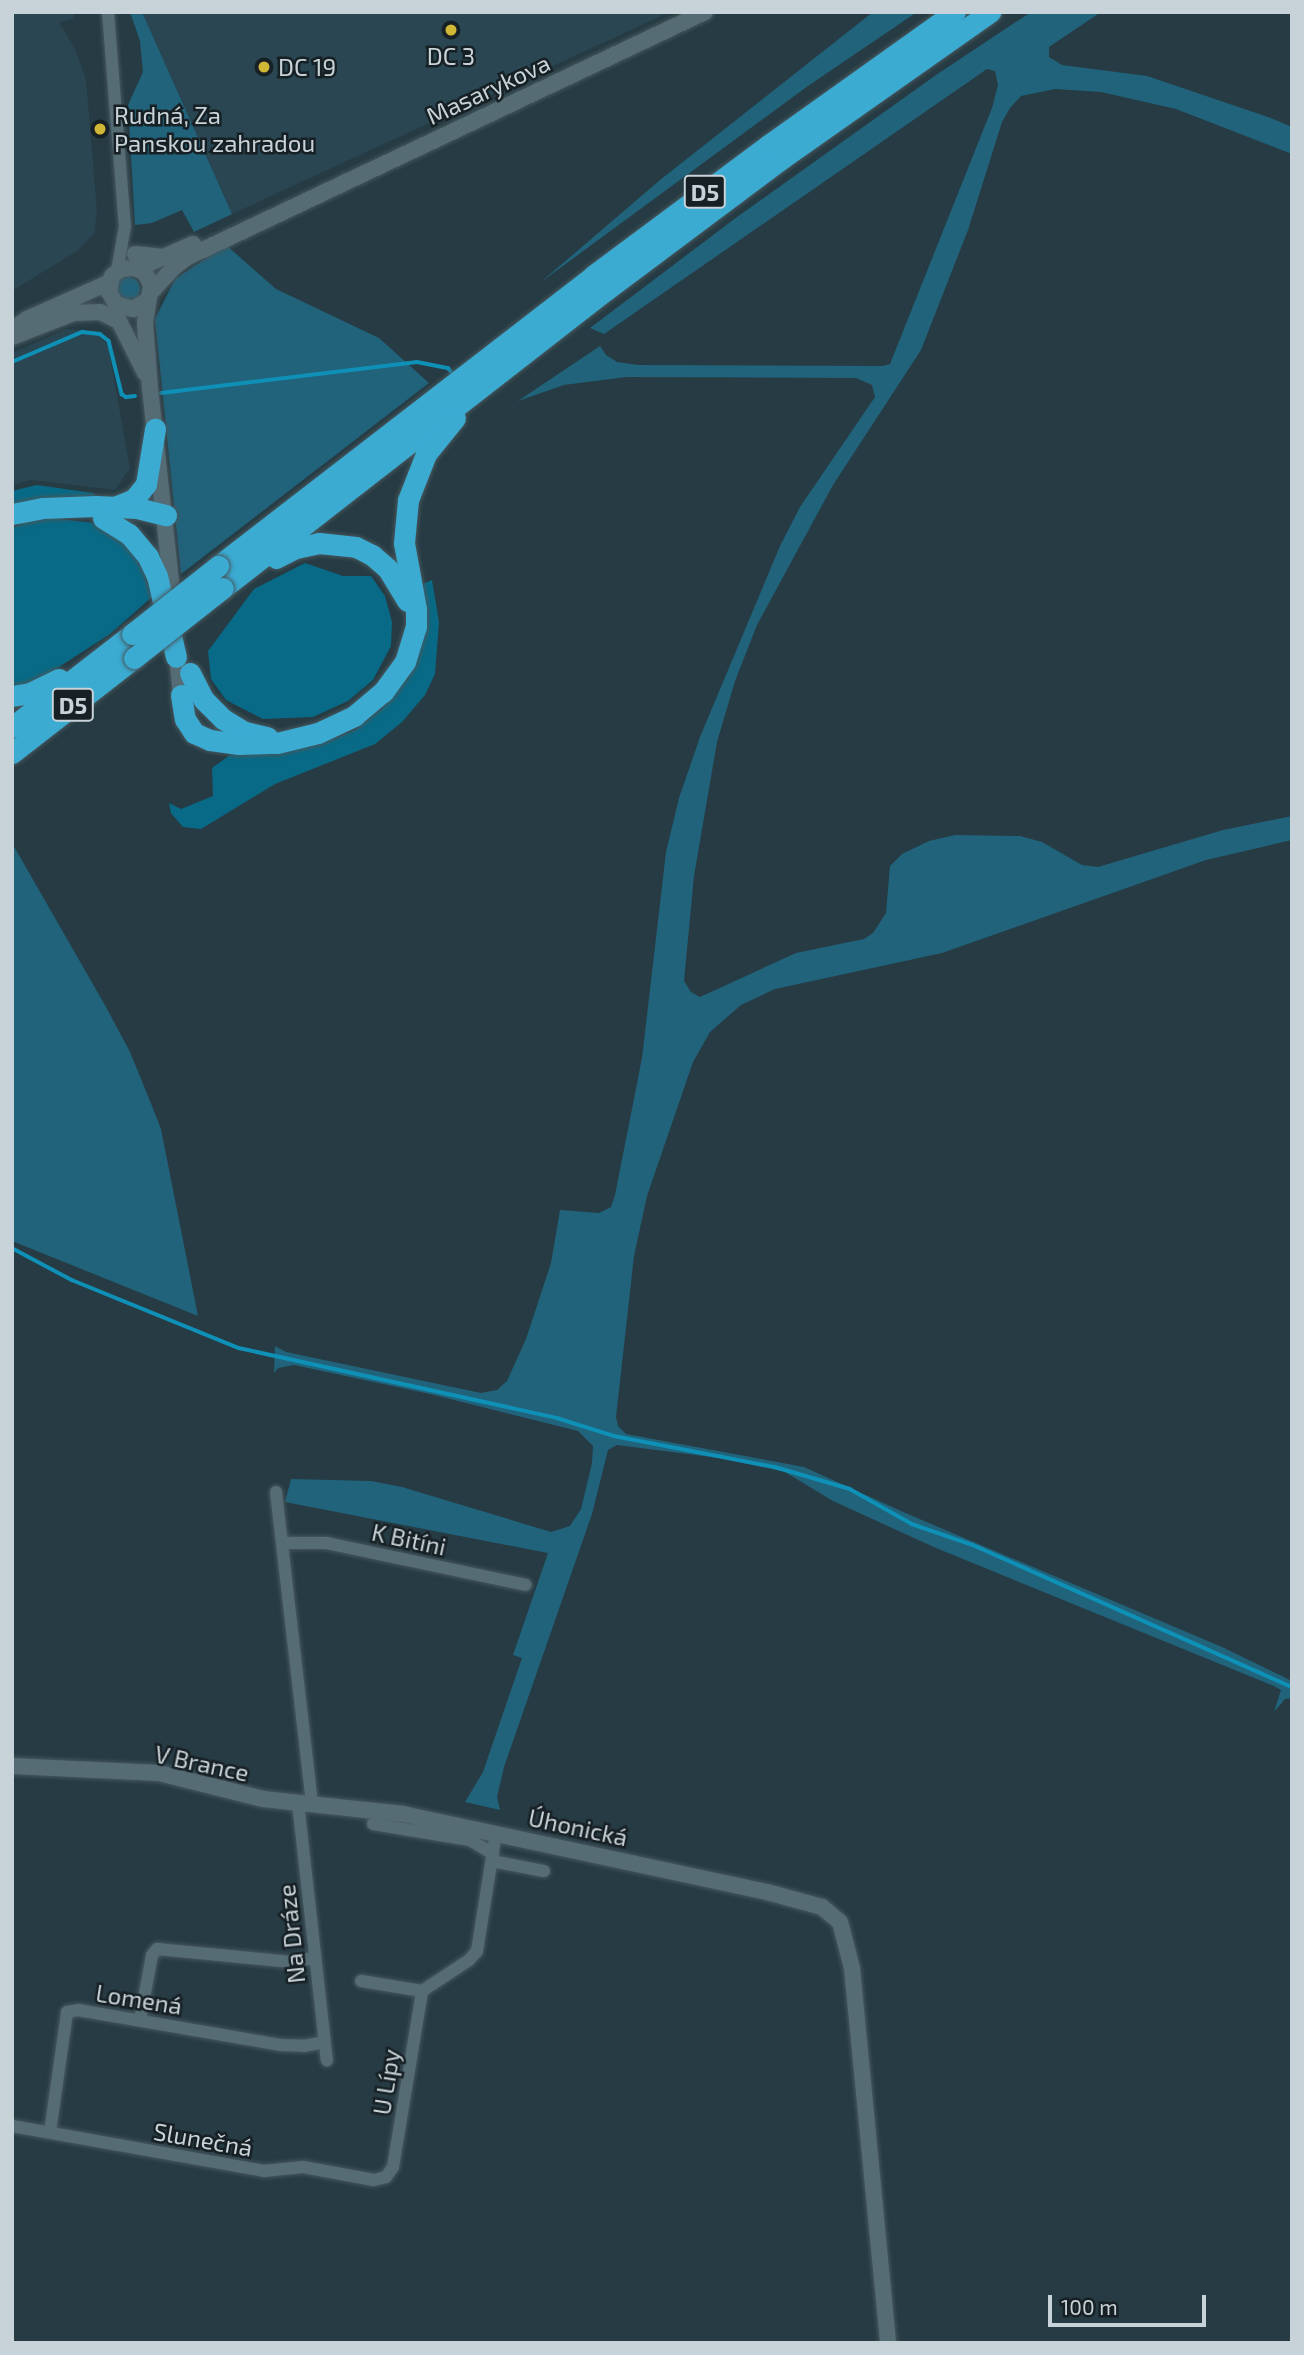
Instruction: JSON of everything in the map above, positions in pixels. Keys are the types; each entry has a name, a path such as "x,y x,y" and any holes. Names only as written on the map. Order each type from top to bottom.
{"highway":[{"name":"D5","path":"12,727 594,275 770,144 956,12"},
{"name":"D5","path":"12,753 512,363 781,159 990,12"},
{"path":"181,695 187,724 194,733 210,740 267,744 311,735 338,725 368,706 398,675 410,648 416,617 404,529 415,476 426,454 447,426 512,363"},
{"path":"109,512 134,499 146,484 155,429"},
{"path":"12,514 57,508 109,512 139,523 166,515"},
{"path":"109,512 148,557 156,576 176,657"},
{"path":"223,588 296,548 327,543 356,547 378,559 398,581 409,611 410,648"},
{"path":"12,696 40,689 132,634"},
{"path":"190,673 209,707 237,728 266,737 311,735"}],"main road":[{"name":"Masarykova","path":"149,296 174,267 188,257 705,12"},
{"name":"Masarykova","path":"139,264 169,256 257,217 290,207"},
{"path":"12,333 27,320 128,267 139,264 149,279 150,388 166,515 181,695"},
{"path":"113,277 109,292 121,306 150,388"},
{"path":"12,333 76,306 136,308 149,296"},
{"path":"12,333 74,313 100,312 119,321 140,359"},
{"path":"174,595 190,673"},
{"name":"V Brance","path":"12,1766 159,1773 230,1793 305,1804"},
{"name":"Úhonická","path":"305,1804 403,1814 767,1892 822,1907 840,1922 852,1968 888,2343"}],"street":[{"path":"108,12 125,226 139,264"},
{"path":"113,277 125,226"},
{"name":"Na Dráze","path":"276,1492 305,1804 313,1958 327,2060"},
{"name":"K Bitíni","path":"282,1543 327,1544 526,1585"},
{"path":"373,1824 470,1840 492,1858 544,1871"},
{"path":"361,1981 422,1990 469,1960 477,1951 496,1833"},
{"path":"140,2020 152,1955 157,1949 291,1962 313,1958"},
{"name":"U Lípy","path":"386,2177 393,2167 422,1990"},
{"name":"Lomená","path":"50,2132 67,2012 78,2010 280,2045 304,2046 324,2042"},
{"name":"Slunečná","path":"12,2126 264,2171 303,2167 374,2180 386,2177"}],"shaded area":[{"path":"12,12 74,12 74,19 59,22 75,49 86,80 97,211 94,234 77,251 12,291"},
{"path":"130,12 142,12 232,214 194,232 182,210 152,223 135,225 128,105 143,72 140,41"},
{"path":"142,12 670,12 232,214"},
{"path":"873,12 917,12 808,86 541,282 660,180"},
{"path":"1031,12 1101,12 1049,47 1049,57 1062,65 1147,76 1268,117 1292,127 1292,154 1176,109 1101,92 1055,89 1021,96 1010,108 1002,122 968,230 921,350 833,485 757,625 735,681 717,742 694,876 684,981 691,992 700,997 796,953 864,939 873,933 886,913 890,866 902,854 929,841 955,835 1020,836 1042,842 1082,865 1098,867 1223,830 1292,816 1292,840 1206,860 942,953 775,989 741,1005 710,1032 693,1062 647,1196 634,1256 616,1417 618,1426 626,1434 804,1467 910,1515 1222,1647 1292,1681 1292,1698 1285,1699 1274,1712 1281,1690 1274,1686 936,1548 833,1501 785,1472 719,1458 617,1445 608,1450 592,1514 504,1767 497,1797 500,1810 465,1802 483,1772 522,1658 513,1655 548,1553 285,1502 291,1479 371,1481 402,1487 551,1532 570,1526 581,1509 592,1463 593,1446 578,1431 430,1394 294,1365 278,1368 274,1373 275,1346 286,1352 481,1393 497,1390 507,1381 526,1339 551,1263 560,1210 599,1213 611,1207 615,1195 642,1058 666,852 679,798 700,737 780,546 800,507 875,397 872,385 856,378 626,377 564,385 518,401 600,346 606,355 617,362 638,365 890,364 992,108 998,85 995,71 987,69 604,334 590,328 737,217 936,75"},
{"path":"226,245 276,289 379,338 429,383 181,574 155,319 175,279"},
{"path":"128,277 139,284 140,289 133,300 128,301 117,294 116,289 123,278"},
{"path":"66,329 94,331 108,345 130,468 115,490 31,480 12,485 12,353"},
{"path":"37,485 93,493 100,499 12,507 12,491"},
{"path":"40,517 95,523 134,546 152,597 110,634 28,687 12,687 12,528"},
{"path":"305,563 343,576 371,576 385,596 392,622 391,646 373,680 348,701 313,717 263,719 226,700 211,679 208,651 254,589"},
{"path":"432,580 439,622 435,674 425,695 402,722 375,744 275,784 201,829 183,827 171,813 169,803 181,809 213,796 212,768 230,755 279,753 319,745 355,730 383,708 408,678 419,653 418,586"},
{"path":"12,843 106,1007 130,1052 150,1101 161,1129 198,1316 12,1241"}],"waterway":[{"path":"12,362 82,332 100,334 109,341 122,394 126,397 135,396"},
{"path":"161,393 417,362 448,368 454,375"},
{"path":"12,1248 72,1280 239,1348 557,1418 614,1436 775,1467 850,1489 912,1524 973,1545 1292,1687"}],"place":[{"name":"DC 3","path":"451,30"},
{"name":"DC 19","path":"264,67"},
{"name":"Rudná, Za Panskou zahradou","path":"100,129"}]}
